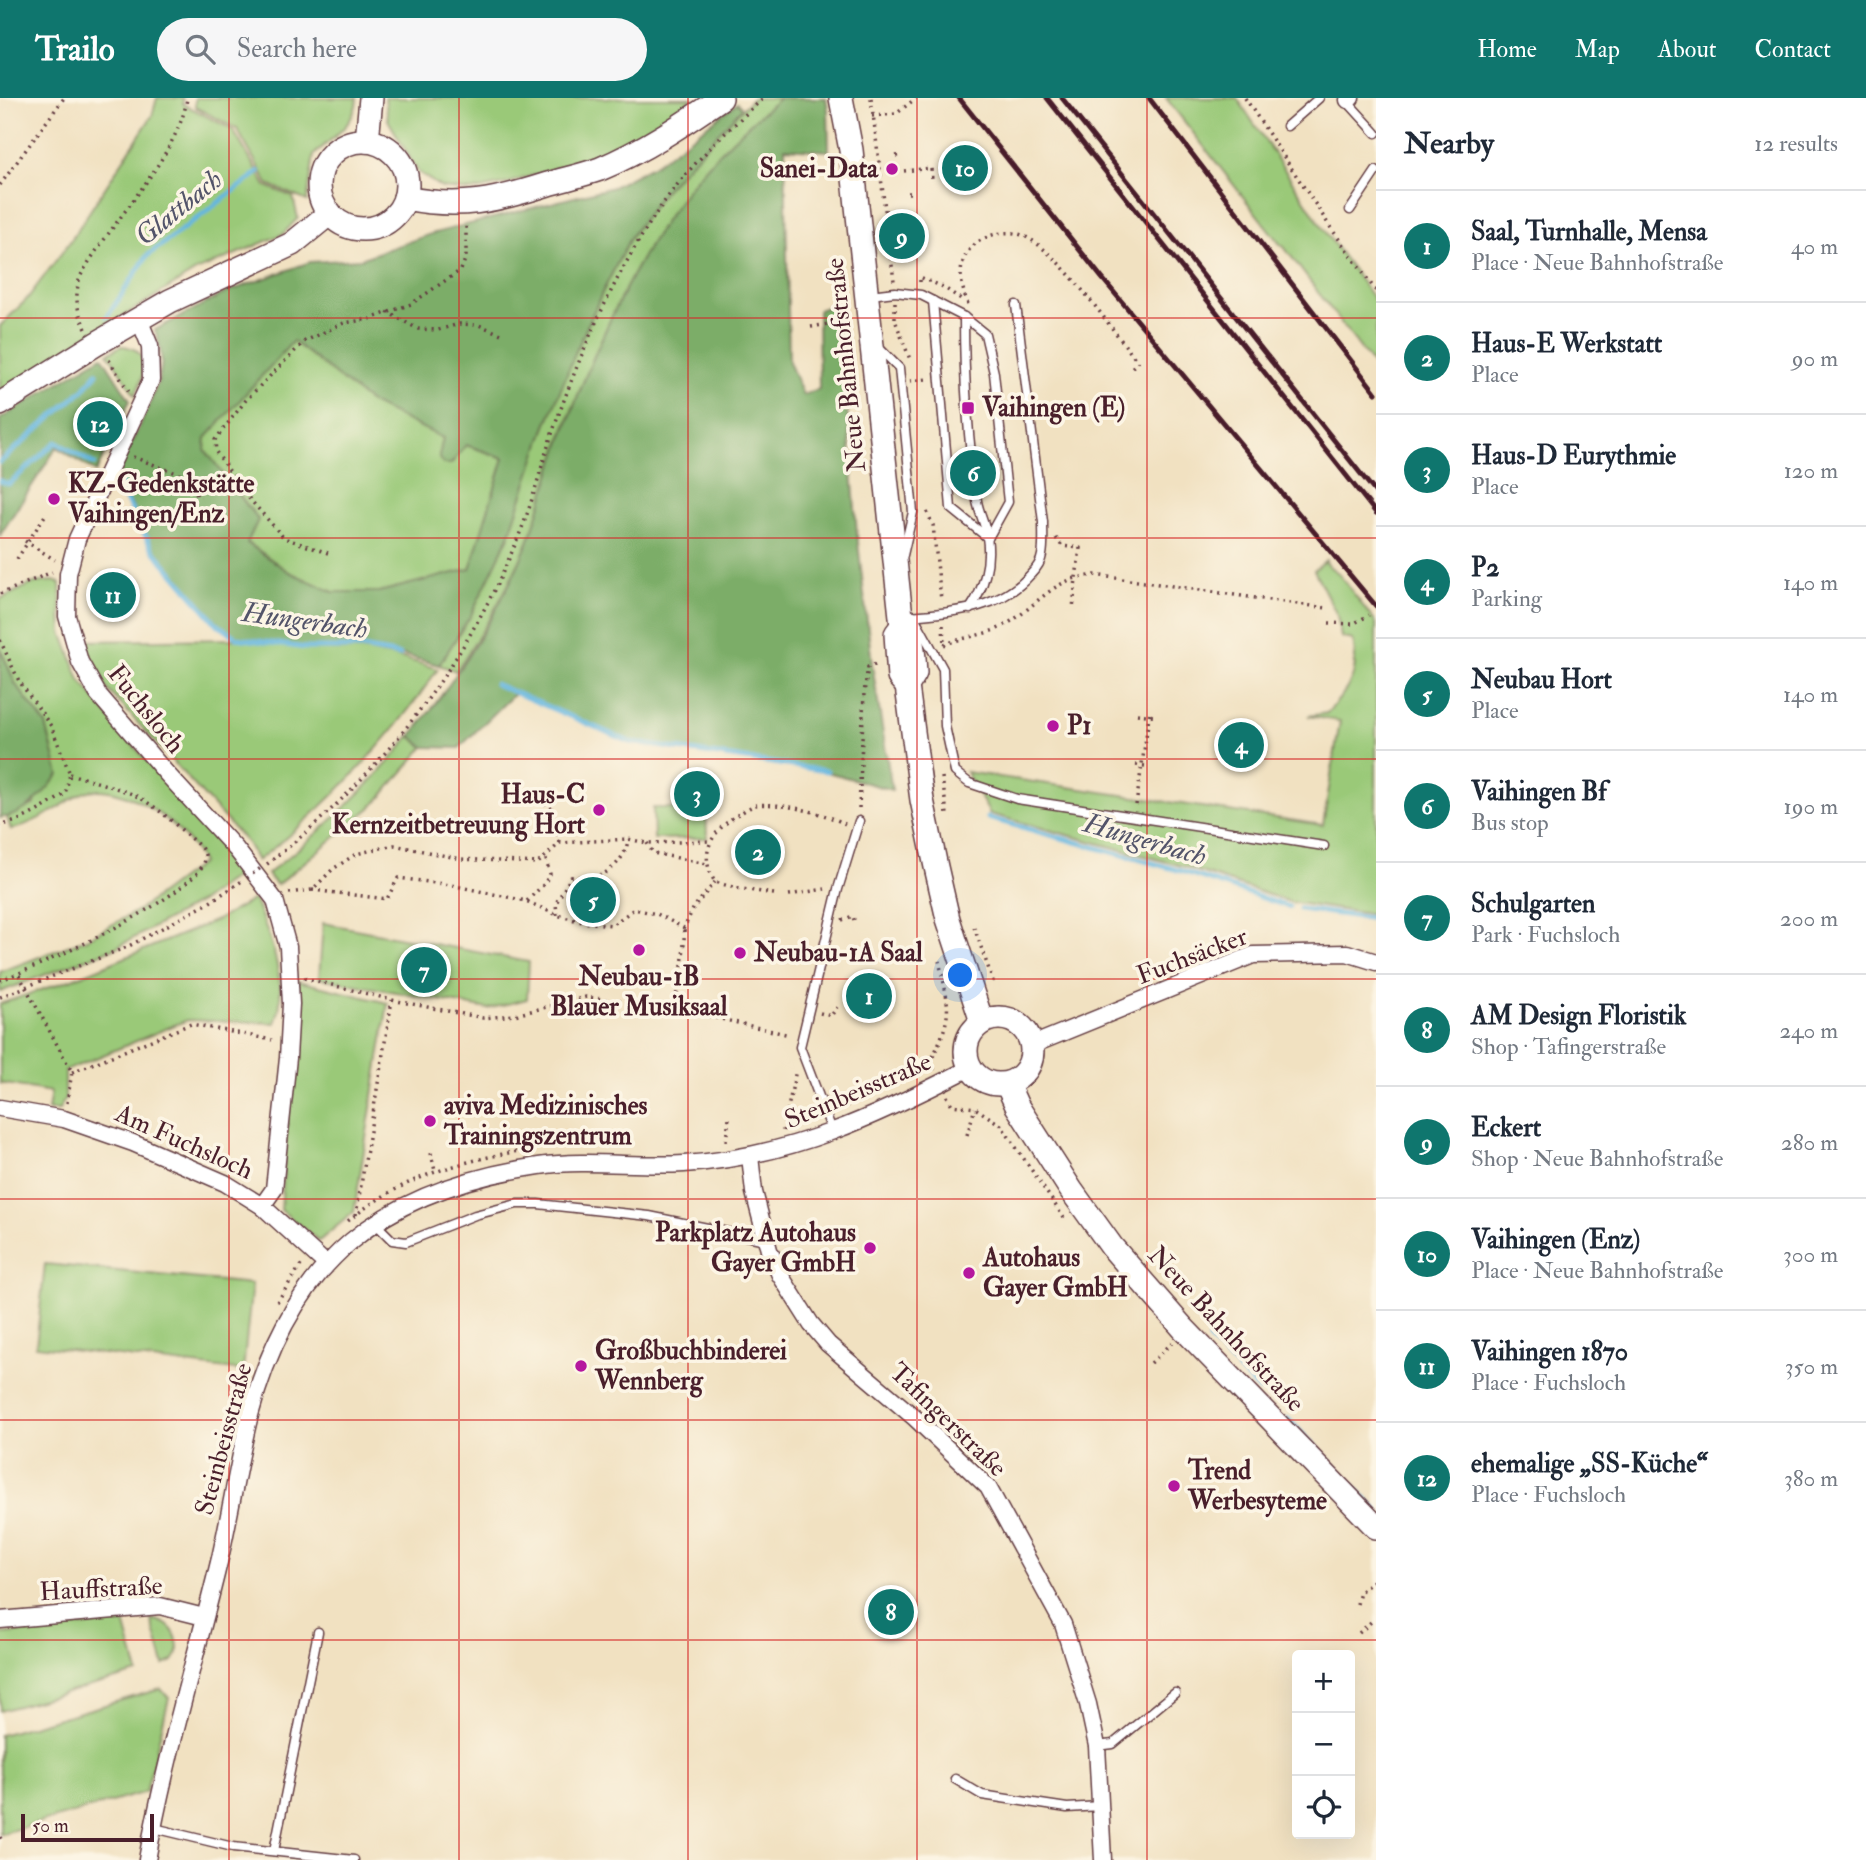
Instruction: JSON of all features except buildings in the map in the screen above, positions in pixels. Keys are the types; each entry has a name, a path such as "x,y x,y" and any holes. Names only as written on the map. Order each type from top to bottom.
{"main road":[{"path":"367,141 371,98"},
{"path":"405,198 440,204 502,199 598,169 642,149 721,98"},
{"name":"Neue Bahnhofstraße","path":"841,98 851,150 874,342 897,578 906,620 896,634 899,677 908,685 922,800 948,919 982,1023"},
{"path":"367,141 387,148 401,162 407,178 405,198 393,217 373,228 350,226 330,213 320,194 322,170 338,149 367,141"},
{"path":"0,404 139,319 227,273 292,244 330,213"},
{"path":"994,1019 1007,1019 1018,1025 1027,1033 1032,1045 1032,1058 1027,1069 1007,1084 986,1082 977,1076 970,1068 966,1056 967,1043 973,1031 982,1023 994,1019"},
{"name":"Neue Bahnhofstraße","path":"1007,1084 1017,1106 1071,1190 1112,1247 1183,1328 1376,1527"}],"street":[{"name":"Fuchsloch","path":"139,319 150,346 151,380 77,539 68,574 66,600 70,630 88,679 117,717 255,873 275,900 288,947 289,1044 274,1189 262,1206"},
{"name":"Fuchsäcker","path":"1032,1045 1253,955 1347,953 1376,962"},
{"name":"Steinbeisstraße","path":"148,1860 251,1413 283,1326 302,1294 326,1264 371,1226 420,1197 469,1180 559,1164 684,1164 783,1149 833,1133 873,1116 970,1068"},
{"name":"Am Fuchsloch","path":"0,1108 64,1119 170,1158 225,1183 262,1206 326,1264"},
{"name":"Tafingerstraße","path":"750,1156 754,1192 766,1240 780,1275 811,1324 828,1344 915,1418 988,1487 1063,1624 1088,1704 1097,1746 1103,1860"},
{"name":"Hauffstraße","path":"0,1620 160,1606 204,1617"}],"lane":[{"path":"1287,126 1319,98"},
{"path":"1347,99 1376,133"},
{"path":"1350,210 1376,172"},
{"path":"867,295 895,292 921,295 964,317 985,334 991,358 1008,502 988,538"},
{"path":"933,301 951,508 988,538"},
{"path":"906,620 970,609 992,602 1027,579 1042,558 1043,522 1016,305"},
{"path":"964,317 964,361 973,473 978,505 988,538 984,585 970,609"},
{"path":"906,620 935,653 943,669 945,726 955,772 969,783 1017,799 1324,846"},
{"path":"833,1133 801,1042 838,889 859,821"},
{"path":"371,1226 392,1240 406,1242 475,1214 517,1204 538,1204 649,1216 766,1240"},
{"path":"274,1851 318,1632"},
{"path":"1097,1746 1113,1744 1175,1693"},
{"path":"955,1779 982,1795 1067,1808 1100,1806"},
{"path":"154,1828 233,1847 354,1860"}],"path":[{"path":"0,185 64,98"},
{"path":"139,407 80,318 76,297 80,277 162,156 180,123 187,98"},
{"path":"0,997 127,947 207,904 255,873 327,814 386,752 419,712 479,618 518,539 552,432 589,342 609,296 639,240 663,203 709,149 764,98"},
{"path":"872,117 897,114 916,98"},
{"path":"1245,98 1376,291"},
{"path":"873,99 872,117 881,158 895,292 895,320"},
{"path":"904,171 931,168 932,179"},
{"path":"328,553 284,538 247,496 216,452 215,440 246,400 305,341 344,323 370,319 411,304 461,270 466,257 468,238 465,203"},
{"path":"663,203 668,209"},
{"path":"1331,228 1337,223"},
{"path":"968,304 960,271 971,247 994,234 1005,232 1027,237 1060,265 1138,362 1129,370"},
{"path":"902,242 903,251"},
{"path":"891,255 916,249"},
{"path":"387,312 418,329 438,330 459,324 479,325 501,334"},
{"path":"811,327 846,321 850,325"},
{"path":"125,454 190,478 197,496 201,496"},
{"path":"17,559 46,514"},
{"path":"1054,529 1062,545 1080,548 1073,609"},
{"path":"26,542 42,552"},
{"path":"937,555 939,585"},
{"path":"0,594 50,572 68,574"},
{"path":"935,653 944,644 996,630 1023,613 1052,587 1076,578 1095,575 1326,608"},
{"path":"1329,623 1353,624 1369,615"},
{"path":"0,640 19,681 51,726 70,774 65,793 20,818 0,825"},
{"path":"859,821 864,692 868,667 885,661"},
{"path":"1134,815 1150,710"},
{"path":"1137,714 1154,716"},
{"path":"1136,765 1145,766"},
{"path":"941,768 949,824"},
{"path":"0,980 19,975 88,943 143,913 193,878 205,863 206,857 202,849 168,818 129,792 70,774"},
{"path":"506,790 533,794 552,809 560,843"},
{"path":"774,894 715,882 708,870 706,853 710,841 728,821 753,806 772,804 840,821 856,830"},
{"path":"556,915 556,903 571,877 601,875 624,857 628,839"},
{"path":"312,890 333,869 356,853 394,845 461,859 538,863 560,843 628,839 647,843 710,841"},
{"path":"647,843 653,853 708,864"},
{"path":"526,901 544,884 550,874 545,856"},
{"path":"275,900 291,892 312,890 387,899 398,877 526,901 556,915 582,922 612,925 635,909 657,914 684,928"},
{"path":"673,1008 685,947 684,928 694,907 715,882"},
{"path":"789,895 838,889"},
{"path":"972,991 993,981 973,924"},
{"path":"290,974 392,1000 482,1018 515,1015 586,997 673,1008 801,1042 783,1130 783,1149"},
{"path":"19,975 72,1072 64,1119"},
{"path":"356,1214 392,1000"},
{"path":"809,1009 831,1016 837,1007"},
{"path":"72,1072 191,1024 289,1044"},
{"path":"826,1116 931,1061"},
{"path":"967,1135 975,1108"},
{"path":"726,1141 729,1118"},
{"path":"776,1132 791,1128"},
{"path":"715,1143 734,1140"},
{"path":"342,1226 387,1192 435,1171 538,1147"},
{"path":"431,1153 435,1171"},
{"path":"356,1214 371,1226"},
{"path":"274,1307 298,1268 313,1251"},
{"path":"1151,1363 1172,1343"},
{"path":"1357,1604 1360,1592 1376,1579"},
{"path":"1359,1633 1372,1621"},
{"path":"0,1837 4,1843"}],"green space":[{"path":"157,98 183,98 183,104 233,130 266,186 293,197 298,218 283,234 196,271 0,392 0,326 27,299 69,243 152,116"},
{"path":"195,98 357,98 356,107 348,123 314,155 307,201 268,184 237,129 195,107"},
{"path":"385,98 692,98 676,113 596,155 509,183 471,191 442,188 418,172 388,120"},
{"path":"753,98 780,98 712,161 677,204 642,258 612,316 586,376 562,436 533,529 505,592 456,671 439,665 471,615 576,351 631,236 664,191"},
{"path":"780,98 826,98 828,110 829,151 785,148 789,362 803,395 819,389 818,310 841,302 857,534 872,664 892,790 827,772 630,743 515,693 459,748 424,747 411,736 477,643 505,593 533,529 558,449 586,376 612,316 642,258 677,204 712,161"},
{"path":"1166,98 1237,98 1329,237 1376,302 1376,369 1284,247"},
{"path":"737,103 742,108 664,191 631,236 576,351 544,431 509,536 471,615 439,665 362,647 306,647 237,637 217,622 155,550 116,475 149,407 159,379 161,359 155,330 227,292 310,262 360,259 431,234 613,187 656,164","holes":["293,341 371,403 443,438 439,456 443,464 451,464 466,445 504,458 470,569 379,592 333,592 289,572 247,543 258,520 205,450 206,438"]},
{"path":"293,341 371,403 444,438 439,456 451,464 466,445 504,458 471,569 379,592 333,592 289,572 247,542 258,519 205,450 206,437"},
{"path":"121,346 131,348 142,357 143,372 135,395 108,353"},
{"path":"102,356 130,400 96,472 57,447 0,535 0,419"},
{"path":"1326,560 1326,564 1338,573 1376,623 1376,915 1290,902 1186,867 990,814 966,772 1323,825 1340,721 1308,716 1327,713 1335,704 1351,680 1355,662 1353,640 1341,637 1337,615 1314,570"},
{"path":"34,583 60,583 62,632 80,680 242,872 202,901 117,947 0,992 0,972 86,939 140,909 202,863 184,836 155,811 121,794 104,790 84,792 44,816 11,830 7,817 35,804 46,725 16,685 0,648 0,599"},
{"path":"236,639 306,649 362,650 399,657 438,669 399,722 356,772 309,818 257,861 247,843 106,688 89,659 83,641"},
{"path":"0,648 16,685 46,725 59,775 26,808 0,818"},
{"path":"410,736 424,747 377,802 277,885 267,874 343,810"},
{"path":"653,808 706,808 707,838 654,839"},
{"path":"254,899 266,927 279,977 279,1009 275,1023 188,1020 177,1024 65,1071 65,1098 59,1110 48,1110 51,1092 0,1083 0,1004 70,980 217,920"},
{"path":"323,923 529,962 527,999 488,1009 319,978"},
{"path":"298,981 388,1003 354,1212 319,1241 281,1210"},
{"path":"45,1264 252,1284 243,1371 36,1346"},
{"path":"151,1619 168,1626 177,1640 178,1653 173,1661 164,1665"},
{"path":"124,1622 138,1673 0,1711 0,1634"},
{"path":"161,1689 169,1698 146,1792 0,1834 0,1735"}],"waterway":[{"name":"Glattbach","path":"107,317 147,256 259,172"},
{"name":"Glattbach","path":"0,462 83,390 97,373"},
{"name":"Hungerbach","path":"0,481 9,484 56,442 94,464"},
{"name":"Hungerbach","path":"116,478 121,483 123,494 154,551 216,623 237,638 306,648 362,648 400,655"},
{"name":"Hungerbach","path":"495,684 630,742 827,771"},
{"name":"Hungerbach","path":"988,818 1185,872 1289,907"},
{"name":"Hungerbach","path":"1300,909 1376,919"},
{"path":"1209,1339 1259,1390"},
{"path":"1288,1419 1376,1510"}],"railway":[{"path":"959,98 1102,278 1376,606"},
{"path":"1047,98 1376,513"},
{"path":"1062,98 1376,493"},
{"path":"1149,98 1376,393"}],"place":[{"name":"Vaihingen (Enz)","path":"965,168"},
{"name":"Sanei-Data","path":"892,169"},
{"name":"Eckert","path":"902,236"},
{"name":"Vaihingen (E)","path":"968,408"},
{"name":"ehemalige „SS-Küche“","path":"100,424"},
{"name":"Vaihingen Bf","path":"973,473"},
{"name":"KZ-Gedenkstätte Vaihingen/Enz","path":"54,499"},
{"name":"Vaihingen 1870","path":"113,595"},
{"name":"P1","path":"1053,726"},
{"name":"P2","path":"1241,745"},
{"name":"Haus-D Eurythmie","path":"697,794"},
{"name":"Haus-C Kernzeitbetreuung Hort","path":"599,810"},
{"name":"Haus-E Werkstatt","path":"758,852"},
{"name":"Neubau Hort","path":"593,900"},
{"name":"Neubau-1B Blauer Musiksaal","path":"639,950"},
{"name":"Neubau-1A Saal","path":"740,953"},
{"name":"Schulgarten","path":"424,970"},
{"name":"Saal, Turnhalle, Mensa","path":"869,996"},
{"name":"aviva Medizinisches Trainingszentrum","path":"430,1121"},
{"name":"Parkplatz Autohaus Gayer GmbH","path":"870,1248"},
{"name":"Autohaus Gayer GmbH","path":"969,1273"},
{"name":"Großbuchbinderei Wennberg","path":"581,1366"},
{"name":"Trend Werbesyteme","path":"1174,1486"},
{"name":"AM Design Floristik","path":"891,1612"}]}
